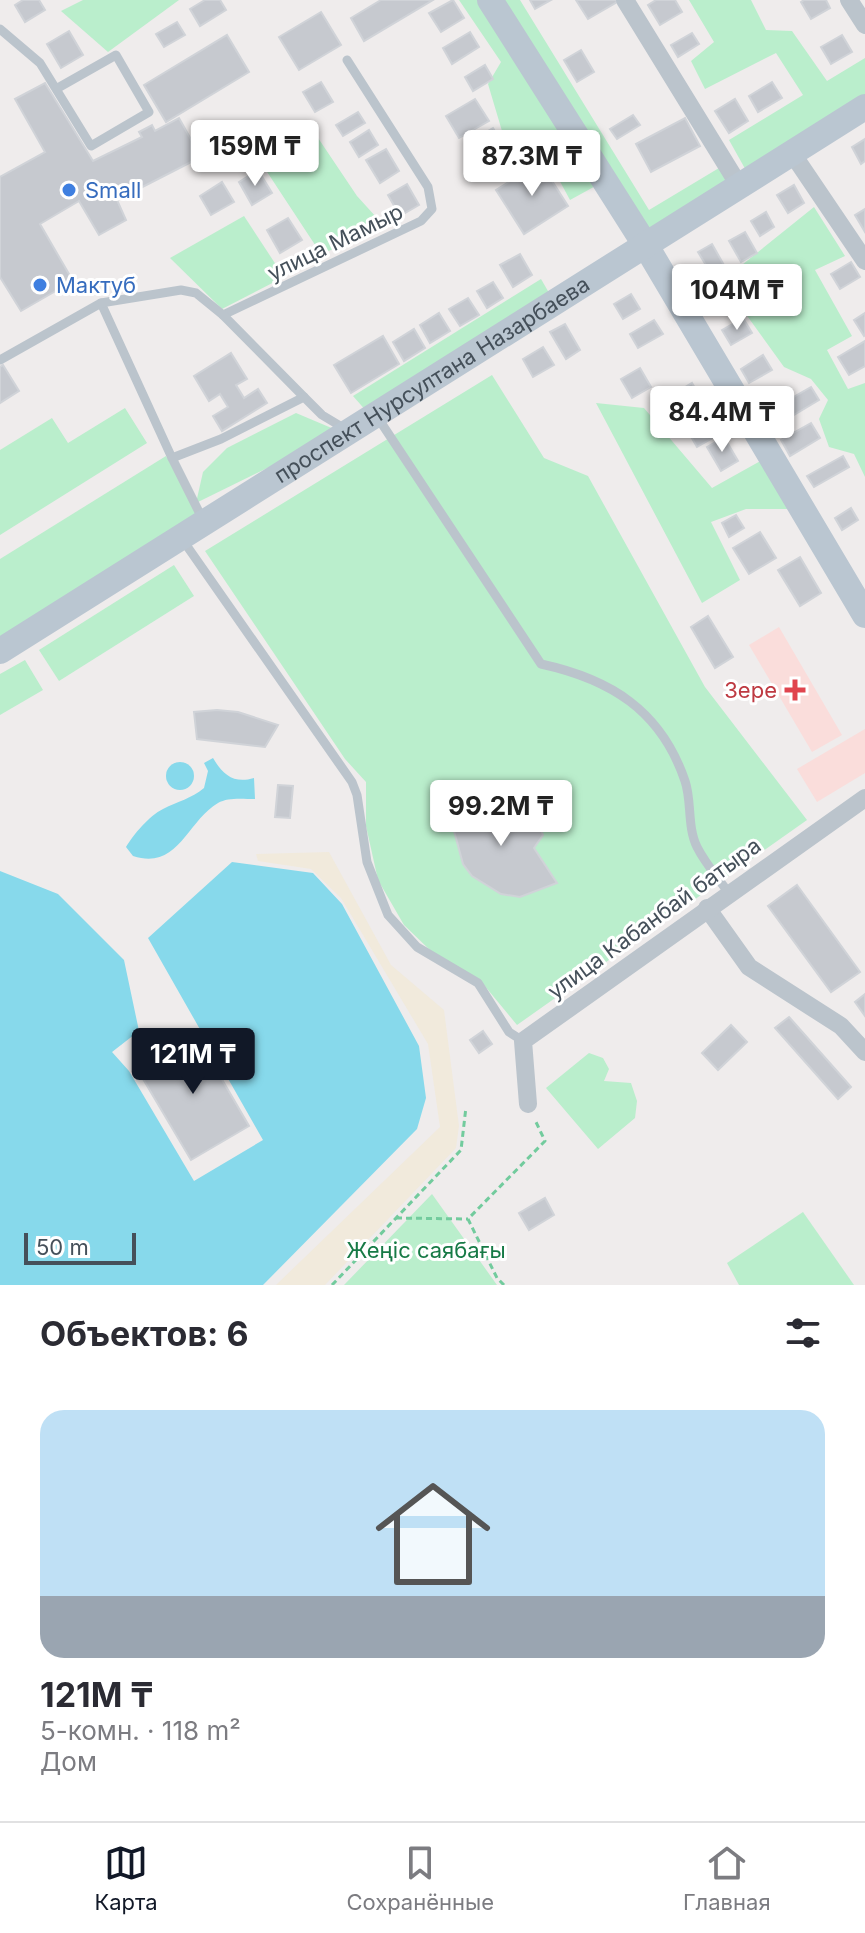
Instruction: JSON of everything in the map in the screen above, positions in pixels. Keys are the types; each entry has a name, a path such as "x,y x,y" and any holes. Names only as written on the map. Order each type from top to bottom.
{"main road":[{"path":"490,0 646,246 865,615"},
{"name":"проспект Нурсултана Назарбаева","path":"0,651 865,107"}],"street":[{"path":"625,0 740,187"},
{"path":"849,0 865,25"},
{"path":"792,153 865,261"},
{"name":"улица Кабанбай батыра","path":"523,1041 728,892 865,798"},
{"path":"707,908 749,967 841,1026 865,1052"},
{"path":"523,1041 528,1104"}],"lane":[{"path":"0,29 40,63 91,146 149,112 116,55 56,89"},
{"name":"улица Мамыр","path":"223,315 421,221 432,209 428,187 347,60"},
{"path":"0,360 101,303 181,290 196,293 223,315 322,415 350,432"},
{"path":"101,303 205,522"},
{"path":"172,458 221,439 304,397"},
{"path":"376,415 541,664 585,674 632,700 658,728 685,781 696,845 728,892"},
{"path":"181,538 352,782 357,795 367,862 388,915 417,947 478,983 509,1032 523,1041"}],"path":[{"path":"396,1218 468,1219 545,1141 528,1104"},
{"path":"332,1285 461,1150 466,1107"},
{"path":"468,1219 497,1278 504,1285"}],"shaded area":[{"name":"Зере","path":"779,627 842,735 812,752 749,645"},
{"path":"865,729 865,773 817,802 797,769"}],"green space":[{"path":"83,0 179,0 108,52 61,11"},
{"path":"459,0 486,0 601,183 570,200 543,150 526,146 502,131 488,84 501,62"},
{"path":"499,0 520,0 649,210 719,168 733,187 648,238"},
{"path":"689,0 751,0 766,30 792,31 827,81 865,58 865,102 748,174 729,140 803,95 776,53 705,89 691,61 714,42"},
{"path":"310,126 357,196 386,228 321,254 254,152"},
{"path":"814,207 845,256 815,270 852,336 827,350 848,389 865,383 865,477 854,454 829,447 819,419 828,400 811,379 784,367 722,281"},
{"path":"244,216 284,277 222,309 170,258"},
{"path":"541,279 552,298 368,413 353,396"},
{"path":"492,375 544,458 588,476 705,687 807,820 517,1025 479,979 434,954 404,925 378,880 366,826 366,782 345,759 205,551"},
{"path":"596,403 644,408 712,488 764,459 794,509 746,509 711,522 740,580 702,603"},
{"path":"125,408 147,443 0,535 0,450 52,418 68,443"},
{"path":"296,413 341,432 196,503 203,472 227,448"},
{"path":"166,456 205,522 0,651 0,559"},
{"path":"174,565 194,596 59,681 39,650"},
{"path":"25,660 43,690 0,715 0,674"},
{"path":"589,1053 603,1058 609,1069 604,1081 631,1083 637,1101 635,1118 598,1149 546,1088"},
{"name":"Жеңіс саябағы","path":"432,1194 497,1285 344,1285"},
{"path":"803,1212 854,1285 739,1285 727,1263"}],"sand":[{"path":"329,852 391,965 444,1010 459,1126 456,1148 325,1285 276,1285 440,1127 428,1044 341,898 311,869 258,861 256,854"}],"water":[{"path":"213,758 230,777 241,780 254,778 255,799 231,799 218,803 207,811 181,842 161,857 148,859 133,856 126,847 147,821 204,788 208,771 204,763"},
{"path":"180,762 190,766 194,776 190,786 180,790 170,786 166,776 170,766"},
{"path":"232,862 313,873 342,904 419,1046 426,1098 417,1129 263,1285 0,1285 0,871 58,894 124,960 139,1031 112,1052 129,1071 194,1181 263,1140 148,938"}],"building":[{"path":"23,0 39,0 45,10 25,22 15,5"},
{"path":"205,0 220,0 226,10 200,26 190,9"},
{"path":"381,0 433,0 364,41 351,18"},
{"path":"453,0 464,18 441,32 429,13"},
{"path":"530,0 551,0 535,9"},
{"path":"576,0 616,0 617,2 588,19"},
{"path":"656,0 675,0 682,12 660,25 648,5"},
{"path":"826,0 830,8 811,19 801,2"},
{"path":"321,12 341,45 299,70 279,37"},
{"path":"177,22 185,35 164,47 156,34"},
{"path":"69,31 83,55 61,68 47,44"},
{"path":"470,32 479,47 452,64 443,48"},
{"path":"692,33 699,44 678,57 671,45"},
{"path":"227,35 249,72 166,122 144,85"},
{"path":"842,35 852,52 831,64 821,47"},
{"path":"581,50 594,72 577,82 564,60"},
{"path":"485,65 493,79 473,91 465,77"},
{"path":"321,82 333,102 315,112 303,92"},
{"path":"772,82 782,98 758,112 749,96"},
{"name":"Small","path":"45,83 93,161 142,137 139,132 152,125 155,131 179,118 201,157 117,200 126,220 99,235 79,201 40,224 73,281 21,311 0,277 0,177 45,152 15,99"},
{"path":"475,99 489,121 459,138 446,116"},
{"path":"735,99 748,121 729,133 715,111"},
{"path":"358,112 365,123 343,136 336,125"},
{"path":"633,115 640,125 617,139 610,129"},
{"path":"685,118 700,146 651,172 636,144"},
{"path":"493,128 504,146 482,159 471,141"},
{"path":"369,130 378,145 359,157 350,142"},
{"path":"865,139 865,161 861,164 852,147"},
{"path":"386,149 399,171 380,183 366,160"},
{"path":"540,162 568,206 524,234 496,190"},
{"path":"258,170 272,193 252,205 239,182"},
{"path":"222,182 234,202 211,215 200,196"},
{"path":"407,184 419,205 400,216 388,195"},
{"path":"794,185 804,203 788,213 777,195"},
{"path":"865,209 865,232 855,215"},
{"path":"766,212 774,227 760,236 751,221"},
{"path":"288,218 302,240 280,253 267,230"},
{"path":"745,232 757,253 741,262 729,241"},
{"path":"712,244 725,267 712,275 698,252"},
{"path":"520,254 532,275 513,287 500,265"},
{"path":"851,262 860,277 840,289 831,274"},
{"path":"493,282 503,298 487,308 477,291"},
{"path":"631,294 640,309 623,319 614,304"},
{"path":"468,298 479,315 460,326 449,309"},
{"path":"439,313 450,331 430,343 420,325"},
{"path":"865,313 865,335 864,336 854,320"},
{"path":"743,318 752,333 731,345 722,330"},
{"path":"654,320 663,334 638,348 630,334"},
{"path":"565,324 580,350 566,359 550,332"},
{"path":"414,329 425,348 404,361 393,342"},
{"path":"383,336 399,364 351,393 334,365"},
{"path":"865,341 865,366 849,375 838,357"},
{"path":"543,347 554,365 533,377 523,359"},
{"path":"231,353 247,379 236,385 244,398 258,389 267,403 222,431 213,416 228,407 220,394 209,401 194,376"},
{"path":"763,355 772,370 749,383 741,369"},
{"path":"3,365 19,391 0,403 0,367"},
{"path":"640,368 651,387 632,398 621,379"},
{"path":"692,383 702,400 664,422 654,406"},
{"path":"811,387 819,400 792,416 785,402"},
{"path":"710,421 718,435 697,447 689,433"},
{"path":"811,423 820,438 790,456 781,440"},
{"path":"724,437 738,461 721,471 707,447"},
{"path":"843,456 849,467 814,487 807,476"},
{"path":"851,508 858,520 842,530 835,518"},
{"path":"736,515 744,528 729,537 722,523"},
{"path":"760,532 776,558 749,574 733,548"},
{"path":"800,557 821,593 800,606 778,570"},
{"path":"708,616 733,657 715,668 691,627"},
{"path":"194,712 238,712 278,725 265,747 197,739"},
{"path":"278,785 293,786 290,818 275,817"},
{"path":"488,785 514,823 523,818 538,822 543,835 534,848 557,883 520,897 501,894 472,876 463,864 454,831 465,805"},
{"path":"797,885 860,972 831,992 768,906"},
{"path":"865,994 865,1016 855,1002"},
{"path":"789,1017 851,1087 838,1099 775,1028"},
{"path":"731,1025 747,1042 718,1070 702,1053"},
{"path":"483,1031 492,1044 479,1053 470,1040"},
{"path":"195,1033 249,1126 191,1160 136,1067"},
{"path":"545,1198 554,1215 529,1230 519,1213"}],"place":[{"name":"Small","path":"69,190"},
{"name":"Мактуб","path":"40,285"},
{"name":"Зере","path":"795,690"}]}
